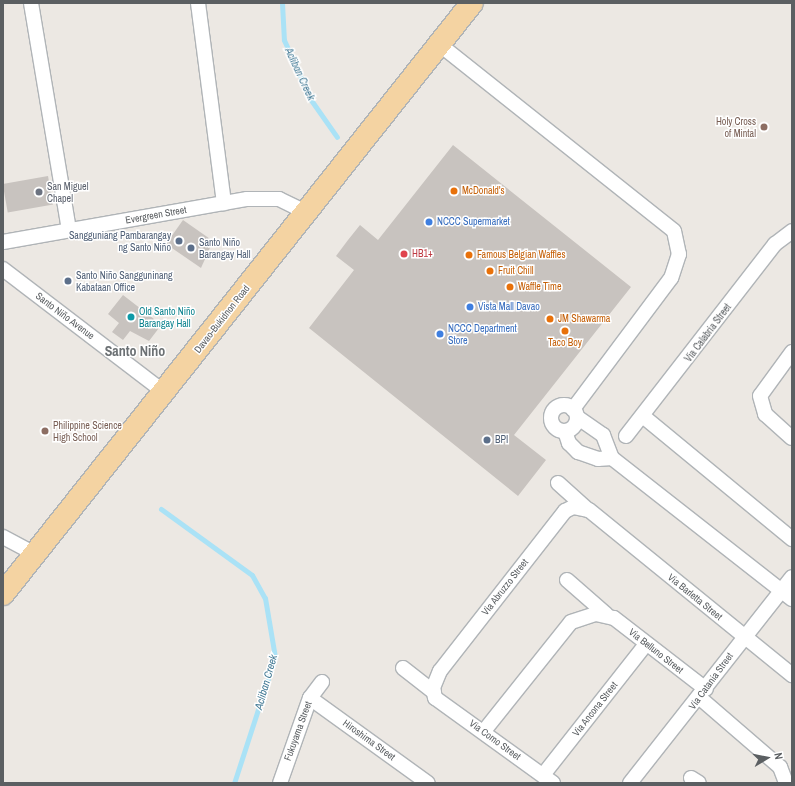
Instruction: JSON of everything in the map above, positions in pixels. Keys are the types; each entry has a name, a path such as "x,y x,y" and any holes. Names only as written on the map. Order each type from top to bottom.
{"highway":[{"name":"Davao-Bukidnon Road","path":"3,594 472,3"}],"street":[{"path":"31,3 69,230"},
{"path":"198,3 224,202"},
{"path":"439,44 674,231 679,254 671,278 575,413 573,428 565,431 556,429 551,416 560,406 575,413 603,435 612,458 787,595"},
{"name":"Evergreen Street","path":"3,242 224,202 279,199 306,212"},
{"name":"Via Calabria Street","path":"626,436 644,417 775,244 791,231"},
{"name":"Santo Niño Avenue","path":"3,269 164,392"},
{"path":"792,352 760,396 765,414 792,438"},
{"path":"644,417 792,539"},
{"path":"565,431 569,443 578,452 598,458 612,458"},
{"name":"Via Barletta Street","path":"558,483 743,637 792,675"},
{"name":"Via Abruzzo Street","path":"435,695 440,671 565,511 573,507 594,514"},
{"path":"3,537 35,554"},
{"name":"Via Catania Street","path":"630,783 703,694 743,637 787,595 792,577"},
{"name":"Via Belluno Street","path":"567,580 606,614 646,644 703,694 780,767 786,783"},
{"path":"484,731 571,622 596,614 606,614"},
{"name":"Via Ancona Street","path":"548,779 646,644"},
{"name":"Via Como Street","path":"403,668 435,695 548,779"},
{"name":"Fukuyama Street","path":"280,783 310,698 322,682"},
{"name":"Hiroshima Street","path":"310,698 428,783"}],"building":[{"name":"Vista Mall Davao","path":"453,145 631,287 514,435 546,460 518,496 309,328 354,270 336,256 348,240 360,225 378,240"},
{"path":"48,176 53,205 8,213 3,184"},
{"name":"Santo Niño Barangay Hall","path":"183,220 213,241 201,268 166,244"},
{"name":"Old Santo Niño Barangay Hall","path":"123,295 154,319 152,322 159,328 149,341 130,331 123,340 112,332 119,323 108,314"}],"waterway":[{"name":"Acliban Creek","path":"282,3 284,40 311,100 337,137"},
{"name":"Acliban Creek","path":"161,509 252,575 265,598 275,657 234,783"}],"place":[{"name":"Holy Cross of Mintal","path":"764,127"},
{"name":"McDonald's","path":"454,191"},
{"name":"San Miguel Chapel","path":"39,192"},
{"name":"NCCC Supermarket","path":"429,222"},
{"name":"Sangguniang Pambarangay ng Santo Niño","path":"179,241"},
{"name":"Santo Niño Barangay Hall","path":"191,248"},
{"name":"HB1+","path":"404,254"},
{"name":"Famous Belgian Waffles","path":"469,255"},
{"name":"Fruit Chill","path":"490,271"},
{"name":"Santo Niño Sangguninang Kabataan Office","path":"68,281"},
{"name":"Waffle Time","path":"510,287"},
{"name":"Vista Mall Davao","path":"470,307"},
{"name":"Old Santo Niño Barangay Hall","path":"131,317"},
{"name":"JM Shawarma","path":"550,319"},
{"name":"Taco Boy","path":"565,331"},
{"name":"NCCC Department Store","path":"440,334"},
{"name":"Philippine Science High School","path":"45,431"},
{"name":"BPI","path":"487,440"}],"district":[{"name":"Santo Niño","path":"135,351"}]}
